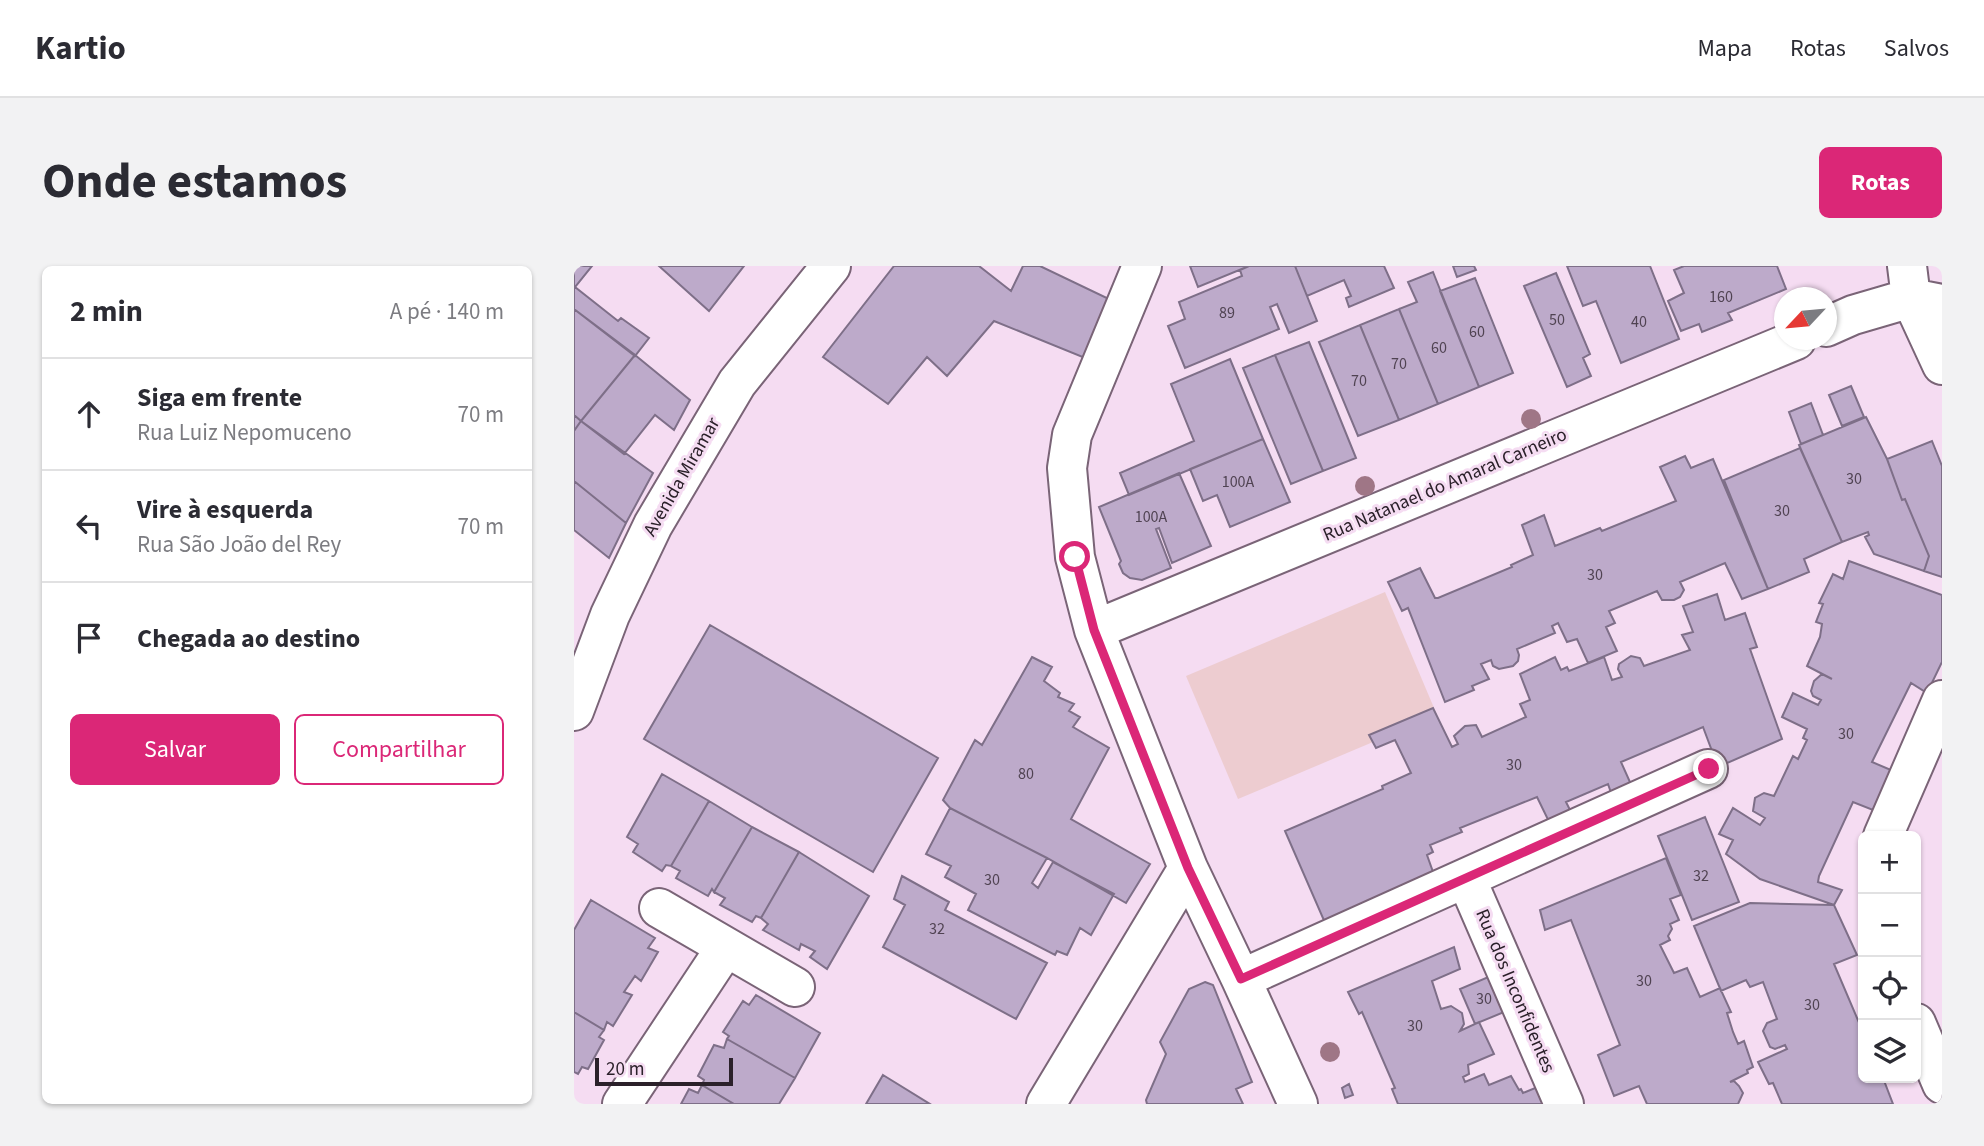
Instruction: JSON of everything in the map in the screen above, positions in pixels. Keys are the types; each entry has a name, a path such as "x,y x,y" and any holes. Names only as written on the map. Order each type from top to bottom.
{"street":[{"name":"Avenida Miramar","path":"574,711 610,615 653,525 737,383 831,266"},
{"path":"1142,266 1072,435 1067,468 1075,557 1094,630 1188,868 1297,1104"},
{"path":"1837,322 1925,284 1942,365"},
{"name":"Rua Natanael do Amaral Carneiro","path":"1094,630 1774,349"},
{"path":"1884,831 1942,700"},
{"path":"1241,979 1709,769"},
{"path":"1046,1104 1188,868"},
{"name":"Rua dos Inconfidentes","path":"1466,878 1564,1104"},
{"path":"659,908 795,987"},
{"path":"622,1104 726,947"},
{"path":"1921,1035 1942,1084"}],"shaded area":[{"path":"1385,592 1437,715 1238,799 1186,676"}],"building":[{"path":"574,266 592,266 575,287 618,321 621,318 649,338 635,356 574,309"},
{"path":"659,266 744,266 709,311"},
{"path":"894,266 979,266 1011,291 1023,266 1040,266 1111,300 1085,358 994,321 947,376 927,357 888,404 823,357"},
{"path":"1190,266 1249,266 1198,287"},
{"path":"1249,266 1295,266 1317,321 1289,333 1277,304 1270,307 1279,329 1185,368 1168,326 1185,319 1179,302 1242,276 1240,270"},
{"path":"1295,266 1384,266 1394,288 1349,307 1346,298 1351,296 1344,280 1307,296"},
{"path":"1453,266 1474,266 1476,270 1457,277"},
{"path":"1567,266 1650,266 1679,339 1621,363 1596,301 1583,306"},
{"path":"1684,266 1777,266 1785,287 1774,287 1774,294 1728,313 1732,320 1702,332 1699,324 1681,331 1668,301 1684,293 1674,270"},
{"path":"1433,272 1479,387 1438,404 1399,309 1417,302 1408,282"},
{"path":"1556,273 1590,354 1583,358 1591,376 1567,387 1524,286"},
{"path":"1475,278 1513,373 1479,387 1440,291"},
{"path":"574,309 635,355 581,421 574,415"},
{"path":"1399,309 1438,404 1399,420 1360,325"},
{"path":"1360,325 1399,420 1358,436 1319,342"},
{"path":"1309,342 1356,458 1323,471 1275,355"},
{"path":"635,355 690,400 674,430 655,415 624,454 581,421"},
{"path":"1275,355 1323,471 1291,484 1243,368"},
{"path":"1230,359 1263,439 1129,495 1120,473 1194,441 1171,384"},
{"path":"1851,386 1864,417 1842,426 1829,395"},
{"path":"1811,403 1823,435 1801,444 1789,412"},
{"path":"574,415 581,421 574,431"},
{"path":"1866,417 1929,556 1924,571 1874,554 1865,537 1869,535 1868,532 1842,542 1799,445"},
{"path":"581,421 653,473 626,523 574,481 574,431"},
{"path":"1263,439 1290,502 1230,527 1217,495 1203,501 1190,469"},
{"path":"1932,441 1942,466 1942,577 1924,571 1929,556 1905,499 1902,500 1887,459"},
{"path":"1800,448 1842,542 1804,559 1809,572 1768,589 1724,480"},
{"path":"1685,456 1691,468 1713,459 1768,589 1742,599 1725,563 1680,582 1684,590 1680,597 1674,600 1662,600 1657,591 1609,611 1615,623 1606,627 1617,651 1588,663 1577,639 1567,642 1558,623 1552,626 1555,633 1517,649 1518,661 1513,666 1499,669 1493,666 1491,660 1481,664 1489,679 1472,686 1474,690 1445,702 1408,608 1402,611 1388,582 1420,568 1435,598 1438,598 1512,567 1511,565 1533,555 1522,525 1544,515 1555,546 1600,528 1602,531 1676,501 1660,467"},
{"path":"1179,473 1211,546 1172,563 1159,528 1156,529 1171,568 1142,580 1130,578 1123,573 1119,564 1121,561 1099,507"},
{"path":"574,481 626,523 609,558 574,530"},
{"path":"1849,561 1942,595 1942,662 1927,693 1911,683 1872,762 1891,770 1873,810 1853,802 1819,876 1818,882 1842,890 1834,905 1760,879 1726,854 1733,840 1719,834 1733,808 1760,825 1765,818 1753,811 1755,798 1764,793 1774,796 1793,756 1798,759 1807,740 1803,738 1807,729 1782,717 1793,693 1818,705 1821,700 1813,696 1811,691 1814,681 1822,674 1832,679 1807,666 1820,637 1822,624 1816,622 1823,604 1819,603 1833,574 1843,579"},
{"path":"1717,594 1725,620 1745,613 1757,647 1750,649 1782,739 1718,767 1703,727 1621,762 1638,800 1617,810 1608,784 1566,802 1578,826 1556,836 1537,797 1460,828 1462,832 1430,845 1433,852 1427,855 1438,886 1329,932 1285,831 1383,789 1382,786 1411,773 1395,740 1376,748 1369,735 1433,708 1452,747 1458,744 1454,736 1465,726 1476,725 1482,737 1526,717 1520,704 1530,700 1520,674 1555,657 1561,670 1567,667 1569,671 1604,657 1612,680 1622,677 1619,664 1631,656 1640,658 1644,666 1690,650 1682,635 1693,632 1683,606"},
{"path":"710,625 938,758 873,872 644,739"},
{"path":"1032,657 1052,667 1044,681 1060,693 1058,697 1074,704 1069,711 1080,717 1073,727 1109,748 1071,819 1150,864 1126,903 950,808 943,800 975,740 982,745"},
{"path":"662,774 709,801 671,866 666,865 662,871 633,852 638,844 627,837"},
{"path":"709,801 752,827 714,892 712,889 708,896 676,878 680,871 671,866"},
{"path":"950,808 1047,858 1032,883 1038,888 1053,862 1114,894 1091,935 1080,928 1067,955 1057,951 1055,955 968,910 976,894 945,877 951,866 926,854"},
{"path":"1705,817 1739,902 1692,920 1658,836"},
{"path":"752,827 799,852 761,918 756,916 752,922 720,905 725,898 714,892"},
{"path":"799,852 869,896 827,969 810,957 815,951 801,944 799,950 763,930 768,924 761,918"},
{"path":"1666,858 1681,895 1670,899 1679,920 1670,924 1670,940 1660,945 1674,973 1687,968 1700,997 1720,988 1731,1012 1727,1013 1738,1044 1744,1041 1753,1067 1747,1070 1748,1073 1730,1082 1734,1081 1743,1093 1738,1104 1647,1104 1639,1086 1614,1096 1598,1055 1620,1045 1571,920 1545,930 1540,910"},
{"path":"902,876 949,902 945,910 1047,963 1016,1019 883,947 905,905 894,899"},
{"path":"591,900 655,938 648,948 658,952 641,981 635,976 624,992 632,995 613,1026 607,1022 604,1030 574,1012 574,930"},
{"path":"1750,903 1834,905 1857,955 1834,964 1858,1020 1858,1083 1885,1083 1893,1104 1782,1104 1773,1083 1769,1084 1758,1062 1787,1049 1785,1045 1775,1049 1770,1047 1763,1031 1767,1023 1777,1019 1763,982 1750,987 1746,980 1721,991 1694,926"},
{"path":"1454,947 1460,969 1432,981 1441,1009 1451,1006 1462,1013 1464,1024 1460,1031 1479,1022 1494,1054 1468,1065 1469,1074 1463,1077 1465,1082 1484,1074 1489,1085 1511,1076 1523,1093 1540,1086 1548,1104 1398,1104 1392,1089 1395,1088 1362,1012 1359,1014 1348,992"},
{"path":"1493,975 1509,1010 1475,1024 1460,989"},
{"path":"1205,982 1213,985 1252,1082 1236,1089 1243,1104 1147,1104 1146,1100 1166,1054 1160,1042 1189,989"},
{"path":"756,995 820,1033 795,1078 727,1039 729,1036 723,1032 743,1001 749,1005"},
{"path":"574,1012 604,1030 599,1037 604,1040 588,1069 582,1067 578,1074 574,1072"},
{"path":"727,1039 795,1078 779,1104 734,1104 702,1085 704,1080 698,1076 714,1045 724,1048"},
{"path":"883,1075 930,1104 866,1104"},
{"path":"1349,1084 1353,1095 1345,1098 1342,1088"},
{"path":"702,1085 734,1104 681,1104 689,1089 698,1093"}],"route":[{"path":"1075,557 1094,630 1188,868 1241,979 1709,769"}]}
